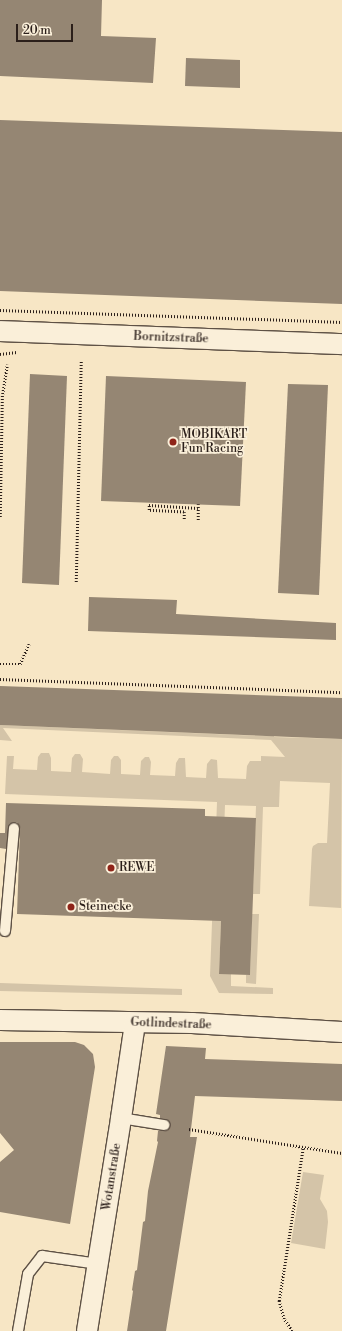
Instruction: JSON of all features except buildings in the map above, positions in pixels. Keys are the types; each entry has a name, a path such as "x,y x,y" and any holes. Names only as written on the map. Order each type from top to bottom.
{"street":[{"name":"Bornitzstraße","path":"0,331 342,344"},
{"name":"Gotlindestraße","path":"0,1020 135,1022 342,1032"},
{"name":"Wotanstraße","path":"87,1331 122,1118 135,1022"}],"lane":[{"path":"5,931 14,828"},
{"path":"122,1118 164,1125"},
{"path":"18,1331 28,1274 42,1256 98,1264"}],"path":[{"path":"0,310 342,322"},
{"path":"76,582 81,361"},
{"path":"0,517 2,397 7,364"},
{"path":"184,519 184,512 149,510 149,505 198,506 198,520"},
{"path":"0,664 20,664 29,644"},
{"path":"0,679 342,692"},
{"path":"189,1129 342,1154"},
{"path":"292,1331 284,1319 279,1301 303,1147"}],"shaded area":[{"path":"0,725 264,736 274,732 274,737 342,739 341,908 309,906 312,849 313,846 318,843 327,843 330,783 280,781 279,807 263,807 260,894 253,894 256,806 225,805 222,886 214,885 217,802 5,794 7,756 14,756 13,769 37,770 38,757 41,753 49,753 51,758 51,771 71,772 72,758 75,754 80,754 83,759 82,772 110,774 111,760 114,756 118,756 121,760 121,774 140,775 141,761 145,757 149,757 151,762 150,775 175,776 176,763 179,758 185,758 186,777 206,778 207,764 211,759 217,760 218,778 246,779 247,766 250,761 261,761 261,756 285,757 271,740 3,728 12,741 0,740"},
{"path":"213,896 222,896 219,974 231,974 231,986 273,988 273,994 219,993 210,976"},
{"path":"252,914 259,914 256,984 246,983 246,975 250,975"},
{"path":"0,983 182,989 182,995 0,991"},
{"path":"303,1172 324,1175 320,1199 327,1211 328,1222 325,1249 291,1243"}],"place":[{"name":"MOBIKART Fun Racing","path":"173,442"},
{"name":"REWE","path":"111,868"},
{"name":"Steinecke","path":"71,907"}]}
